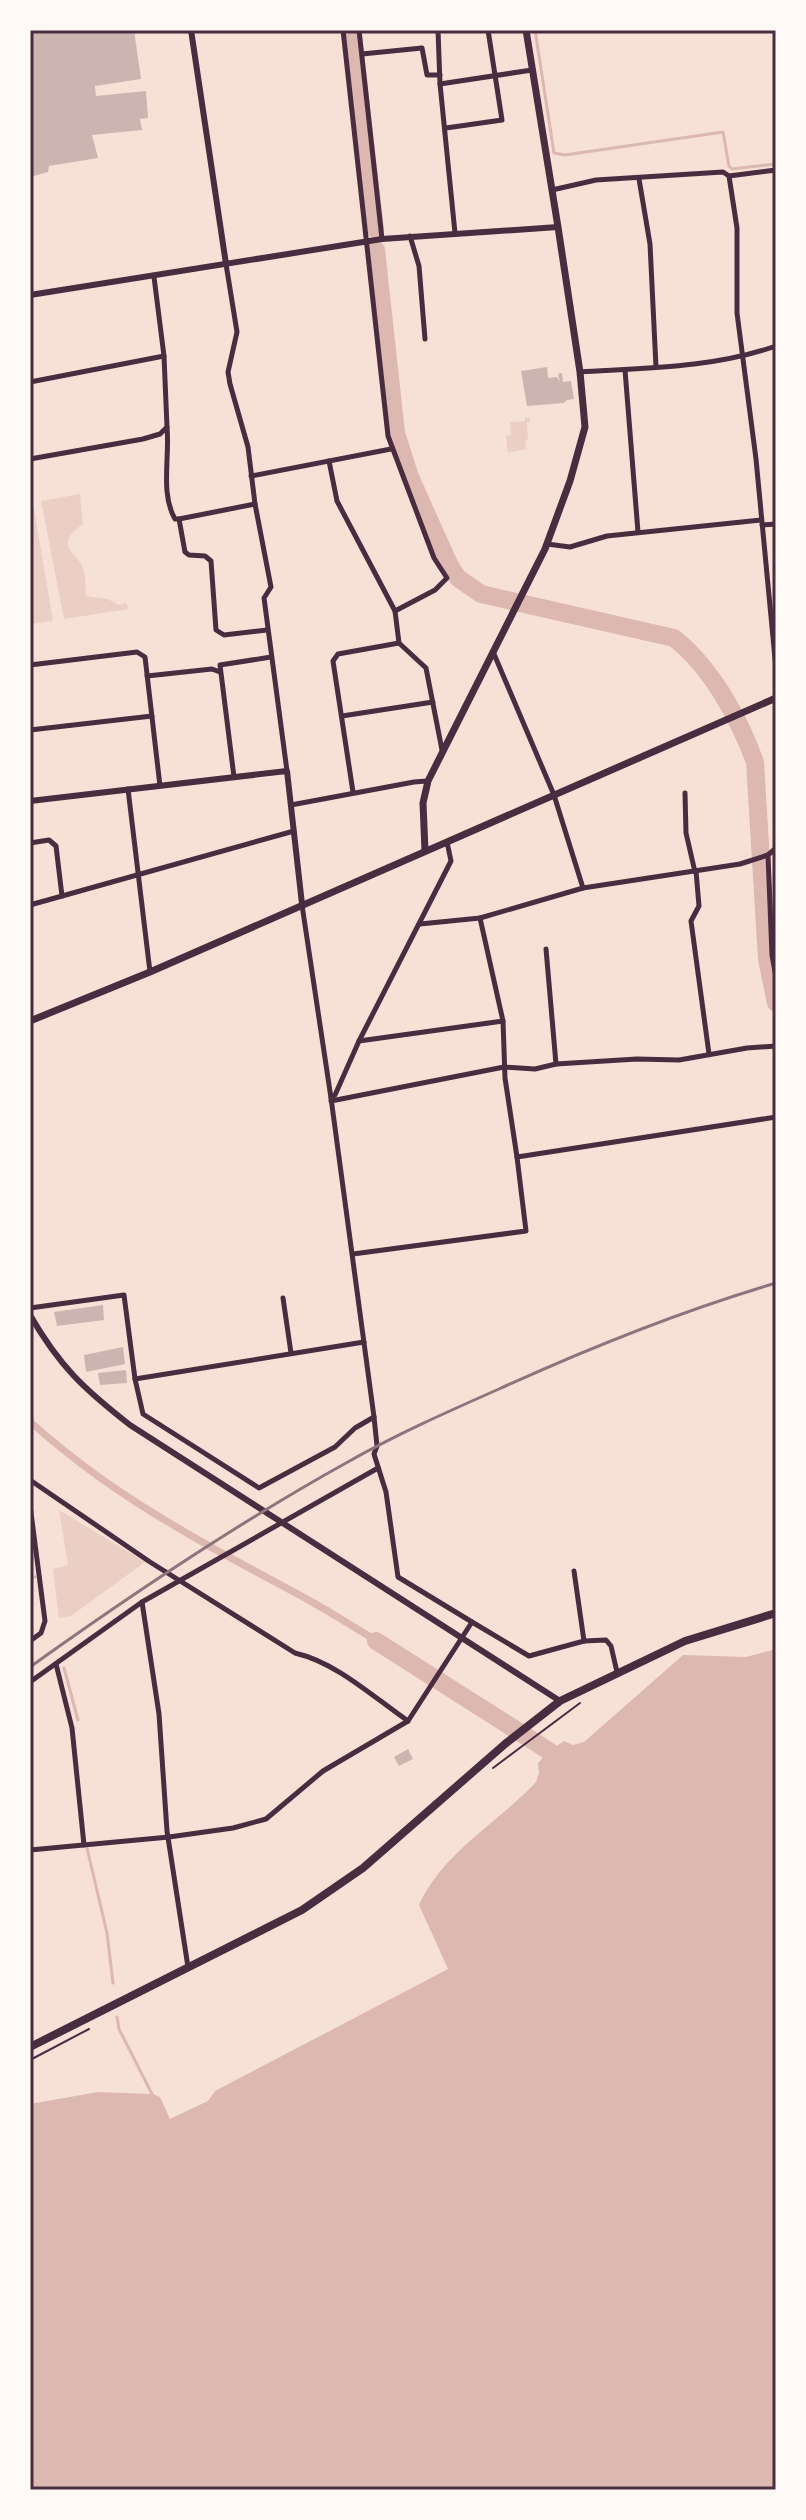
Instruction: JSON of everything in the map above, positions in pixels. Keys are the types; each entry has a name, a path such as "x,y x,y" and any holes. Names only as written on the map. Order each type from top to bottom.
{"main road":[{"path":"425,851 423,803 428,781 547,544 570,481 585,427 580,372 526,30"},
{"path":"30,1021 150,972 776,698"},
{"path":"30,2047 302,1910 363,1868 487,1767 560,1701 685,1641 776,1613"}],"street":[{"path":"191,30 237,332 228,372 248,447 250,476 271,587 264,598 267,630 302,904 353,1254 374,1417 377,1446 374,1454 386,1492 398,1577 529,1656 584,1641 606,1640 611,1646 617,1672"},
{"path":"343,30 391,449 434,558 447,578 435,590 395,611"},
{"path":"359,30 382,239"},
{"path":"438,30 440,84 455,233"},
{"path":"446,128 502,120 488,30"},
{"path":"362,54 422,48 427,75 440,75"},
{"path":"440,84 532,70"},
{"path":"551,191 596,180 723,172 729,176 776,170"},
{"path":"729,176 737,228 737,313 745,357 776,669"},
{"path":"639,179 650,244 656,367"},
{"path":"30,295 382,239 558,227"},
{"path":"410,236 419,266 425,339"},
{"path":"154,277 164,356 169,450 166,476 171,512 175,519 179,519 255,504"},
{"path":"580,372 691,366 745,357 776,346"},
{"path":"30,382 164,356"},
{"path":"625,370 638,532"},
{"path":"30,459 143,439 160,434 167,427"},
{"path":"250,476 391,449"},
{"path":"329,461 337,501 395,611 399,643 426,668 442,751"},
{"path":"179,519 185,552 205,556 211,561 216,630 224,635 267,630"},
{"path":"547,544 570,547 607,536 638,532 776,524"},
{"path":"353,792 333,661 338,654 399,643"},
{"path":"30,665 137,652 145,657 160,786"},
{"path":"494,654 554,795 583,888"},
{"path":"234,777 220,665 271,657"},
{"path":"147,676 212,669 221,672"},
{"path":"342,716 433,702"},
{"path":"30,730 152,716"},
{"path":"30,801 287,771"},
{"path":"291,805 428,781"},
{"path":"128,789 150,972"},
{"path":"685,793 686,833 696,872 699,906 691,921 709,1054"},
{"path":"30,905 294,831"},
{"path":"30,843 49,840 56,846 62,896"},
{"path":"331,1099 451,861 447,842"},
{"path":"420,924 480,918 583,888 740,864 776,848"},
{"path":"766,855 776,977"},
{"path":"353,1254 526,1231 504,1067 503,1021 480,918"},
{"path":"546,949 556,1064"},
{"path":"359,1041 503,1021"},
{"path":"331,1099 504,1067 535,1069 556,1064 679,1060 776,1046"},
{"path":"517,1157 776,1117"},
{"path":"30,1308 124,1295 143,1414 259,1488 335,1447 355,1428 374,1417"},
{"path":"283,1298 291,1353"},
{"path":"30,1315 48,1348 82,1388 130,1425 560,1701"},
{"path":"135,1379 364,1342"},
{"path":"30,1682 142,1602 378,1468"},
{"path":"30,1480 150,1562 295,1653 315,1658 340,1673 410,1719"},
{"path":"30,1505 45,1621 41,1633 30,1641"},
{"path":"574,1571 584,1641"},
{"path":"142,1602 159,1714 162,1786 188,1967"},
{"path":"30,1850 169,1837 233,1828 266,1819 323,1771 410,1719 472,1622"},
{"path":"56,1664 72,1728 84,1845"}],"path":[{"path":"487,1767 589,1697"}],"shaded area":[{"path":"530,417 526,449 508,453 506,436 511,435 510,422 525,421"},
{"path":"80,494 83,524 68,543 83,568 86,596 108,599 118,605 126,603 129,609 64,619 41,501"},
{"path":"34,509 53,621 30,624 30,510"},
{"path":"30,1417 129,1494 319,1601 397,1649 392,1654 127,1501 30,1426"},
{"path":"59,1510 145,1562 71,1616 59,1618 53,1569 68,1565"},
{"path":"776,1649 776,2490 30,2490 30,2104 98,2092 152,2094 160,2097 170,2119 208,2101 215,2091 448,1969 419,1905 442,1869 536,1782 538,1763 549,1751 564,1741 573,1745 584,1742 683,1655 746,1657"}],"building":[{"path":"30,30 134,30 141,79 95,86 96,96 146,91 148,118 140,119 142,130 92,135 98,158 49,166 48,172 30,177"},
{"path":"547,367 548,378 557,377 560,382 558,374 562,373 563,382 571,381 574,399 564,403 527,406 521,371"},
{"path":"103,1305 104,1320 57,1326 54,1312"},
{"path":"123,1347 125,1364 86,1372 84,1355"},
{"path":"126,1370 127,1383 100,1385 98,1373"},
{"path":"408,1749 413,1759 399,1766 394,1757"}],"waterway":[{"path":"352,30 375,229"},
{"path":"535,30 554,153 565,155 723,132 732,169 776,164"},
{"path":"376,250 396,433 410,477 458,578 481,594 674,638 712,678 732,711 755,762 767,959 776,1003"},
{"path":"30,1578 35,1577"},
{"path":"376,1641 549,1751 563,1767"},
{"path":"64,1668 78,1720"},
{"path":"87,1848 107,1933 113,1983"},
{"path":"117,2017 119,2029 153,2096"}],"railway":[{"path":"30,1667 225,1535 383,1443 601,1345 670,1318 776,1283"}]}
